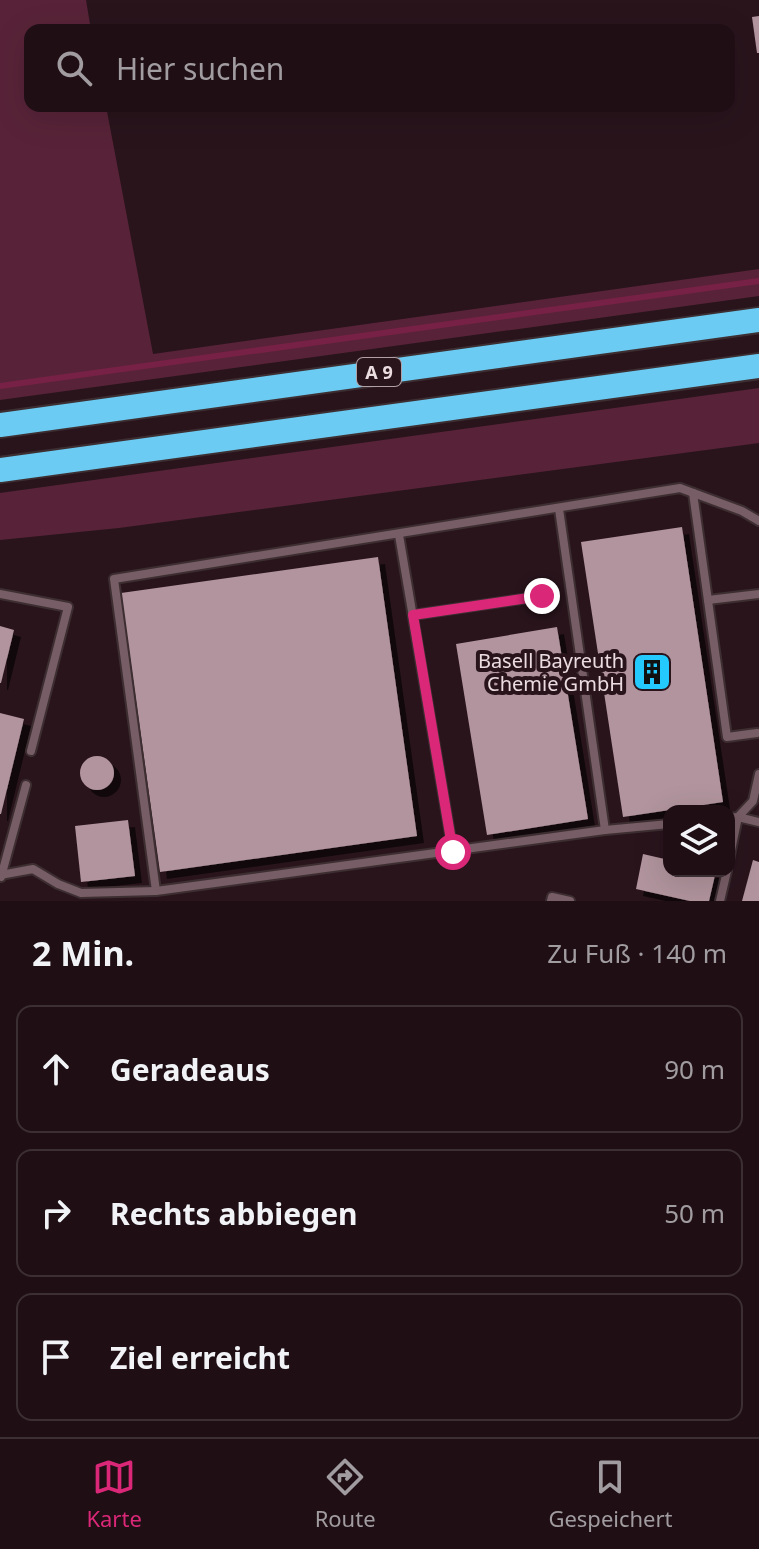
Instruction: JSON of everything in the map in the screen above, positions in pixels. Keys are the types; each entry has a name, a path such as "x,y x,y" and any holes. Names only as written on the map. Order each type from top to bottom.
{"highway":[{"name":"A 9","path":"0,425 759,320"},
{"name":"A 9","path":"0,470 759,366"}],"lane":[{"path":"156,891 114,579 680,488 742,511 759,521"},
{"path":"693,493 727,737 757,733"},
{"path":"559,509 605,830"},
{"path":"399,535 453,852"},
{"path":"0,594 68,607 31,751"},
{"path":"708,600 759,594"},
{"path":"413,615 542,596"},
{"path":"735,816 753,801 759,774"},
{"path":"26,785 0,876 33,869 81,893 156,891 663,825"},
{"path":"735,817 759,822"},
{"path":"720,901 726,877"},
{"path":"551,901 552,897 570,901"}],"shaded area":[{"path":"0,0 86,0 90,24 24,24 24,112 107,112 153,354 759,269 759,296 0,400"},
{"path":"759,388 759,443 119,528 0,540 0,493"}],"building":[{"path":"759,16 759,53 757,53 752,17"},
{"name":"Basell Bayreuth Chemie GmbH","path":"682,527 723,802 663,805 663,811 623,817 581,542"},
{"path":"378,557 417,836 160,872 121,593"},
{"path":"0,626 14,630 1,683 0,683"},
{"path":"557,627 588,819 487,835 456,644"},
{"path":"0,713 24,719 1,814 0,814"},
{"path":"97,756 109,761 114,773 109,785 97,790 85,785 80,773 85,761"},
{"path":"128,820 135,876 81,882 75,826"},
{"path":"643,854 663,859 663,877 715,877 709,901 690,901 636,889"},
{"path":"753,860 759,862 759,901 742,901"}],"waterway":[{"path":"0,386 759,281"}],"place":[{"name":"Basell Bayreuth Chemie GmbH","path":"652,672"}],"route":[{"path":"453,852 413,615 542,596"}]}
